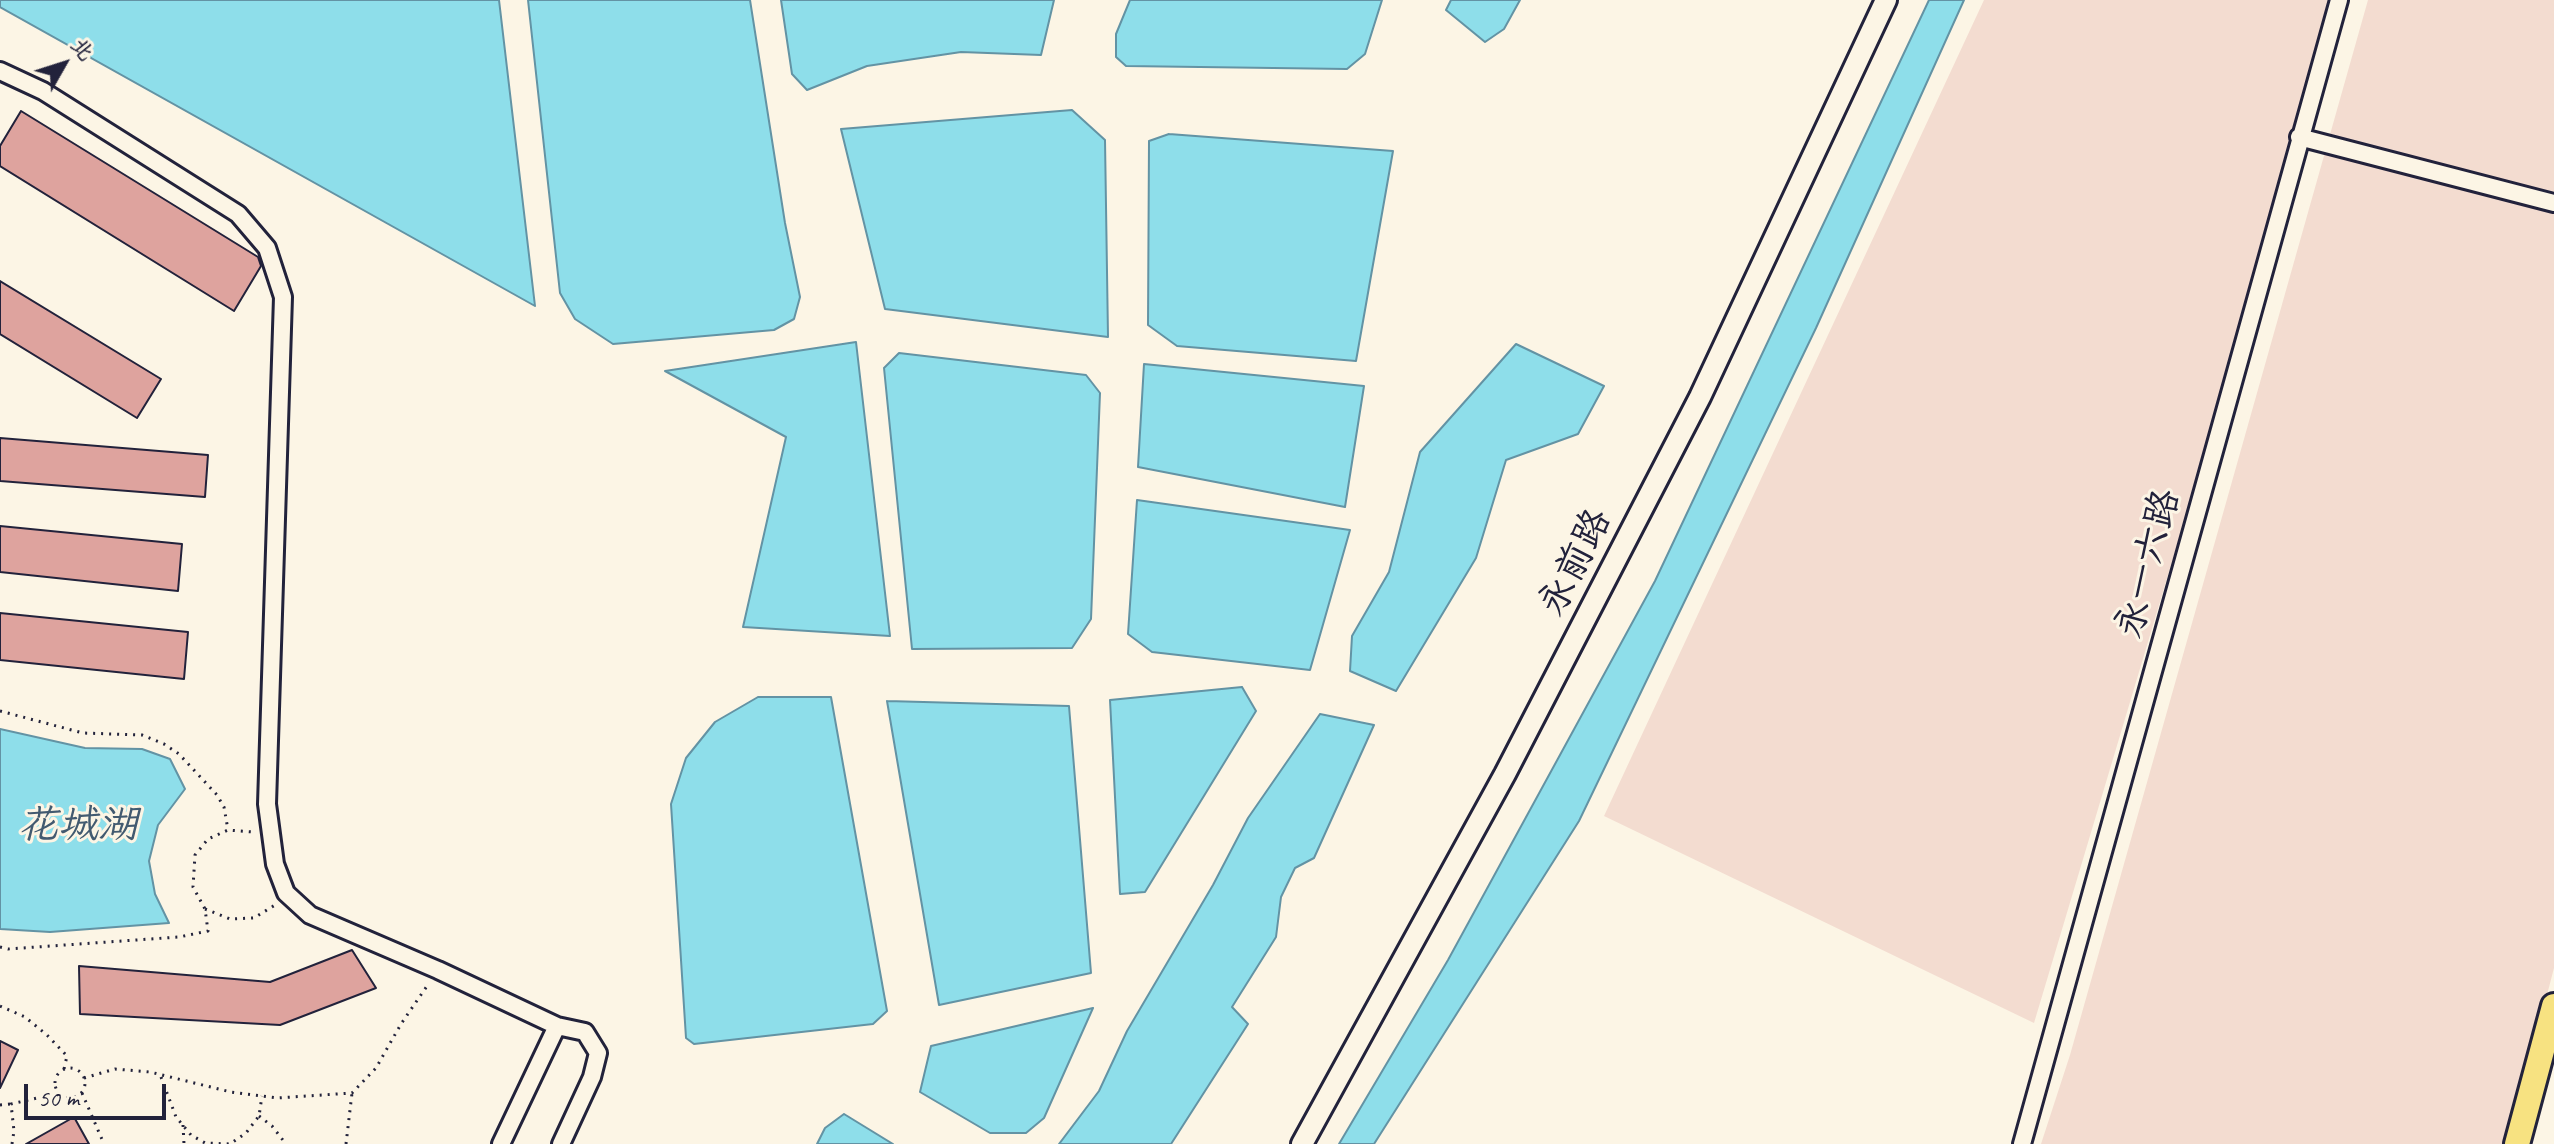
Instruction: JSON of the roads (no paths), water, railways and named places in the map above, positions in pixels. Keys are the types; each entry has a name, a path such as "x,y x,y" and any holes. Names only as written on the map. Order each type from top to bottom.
{"main road":[{"path":"2517,1144 2554,1006"}],"street":[{"name":"永前路","path":"1302,1144 1505,774 1700,397 1886,0"},
{"name":"永一六路","path":"2022,1144 2339,0"},
{"path":"0,71 43,91 238,214 267,248 283,297 267,804 275,864 286,893 310,915 557,1026 585,1032 598,1053 592,1077 561,1144"},
{"path":"2299,137 2554,203"},
{"path":"501,1144 557,1026"}],"water":[{"path":"0,0 499,0 535,306 0,7"},
{"path":"528,0 750,0 785,223 800,297 794,319 774,330 613,344 575,319 560,293"},
{"path":"781,0 1054,0 1041,55 961,52 867,66 807,90 792,74"},
{"path":"1130,0 1382,0 1365,54 1347,69 1126,66 1116,57 1116,34"},
{"path":"1451,0 1520,0 1504,29 1485,42 1446,10"},
{"path":"1929,0 1964,0 1816,328 1579,821 1374,1144 1339,1144 1448,960 1655,581"},
{"path":"1072,110 1105,140 1108,337 885,309 841,129"},
{"path":"1169,134 1393,151 1356,361 1177,346 1148,325 1149,141"},
{"path":"856,342 890,636 743,627 786,437 665,371"},
{"path":"1516,344 1604,386 1578,434 1506,460 1476,558 1396,691 1350,671 1352,636 1389,572 1420,452"},
{"path":"899,353 1086,375 1100,393 1091,619 1072,648 912,649 884,368"},
{"path":"1144,364 1364,386 1345,507 1138,467"},
{"path":"1137,500 1350,530 1310,670 1152,652 1128,634"},
{"path":"1242,687 1256,711 1145,892 1120,894 1110,700"},
{"path":"758,697 831,697 887,1011 873,1024 694,1044 686,1038 671,804 686,758 715,722"},
{"path":"887,701 1069,706 1091,973 939,1005"},
{"path":"1320,714 1374,725 1314,858 1295,868 1281,897 1276,937 1232,1007 1248,1024 1171,1144 1059,1144 1099,1091 1127,1031 1213,885 1248,818"},
{"name":"花城湖","path":"0,729 85,748 142,749 170,759 185,789 158,825 149,861 155,894 169,923 50,932 0,929"},
{"path":"1093,1008 1044,1118 1026,1133 990,1133 920,1092 931,1046"},
{"path":"844,1114 893,1144 817,1144 825,1128"}]}
